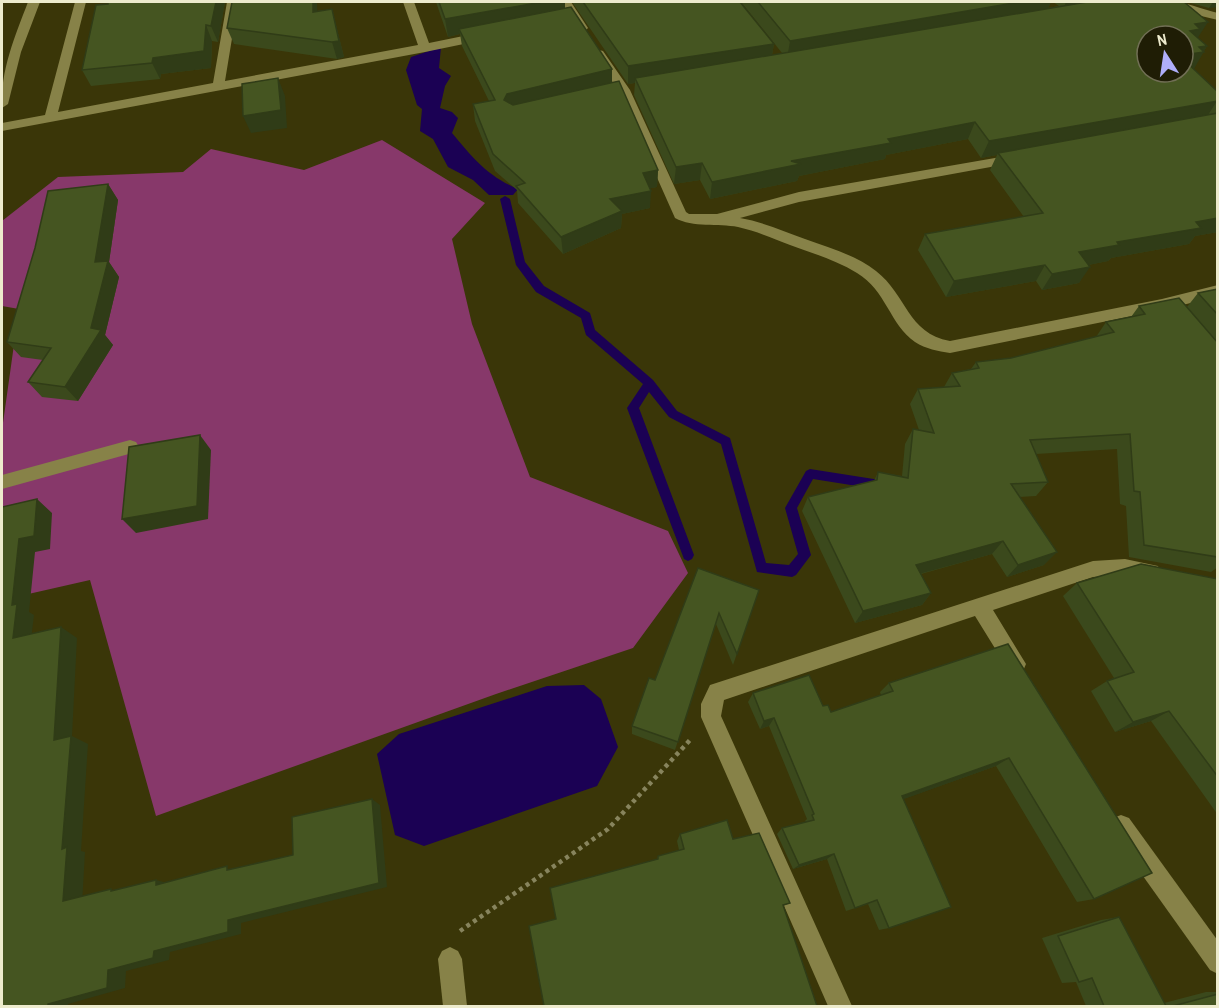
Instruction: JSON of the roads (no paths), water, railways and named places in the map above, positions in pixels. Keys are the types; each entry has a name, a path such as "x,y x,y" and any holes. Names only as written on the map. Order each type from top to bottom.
{"street":[{"path":"2,104 15,52 34,2"},
{"path":"51,116 80,2"},
{"path":"218,88 232,2"},
{"path":"408,2 425,48"},
{"path":"566,2 569,19 590,40 624,91 680,214 691,219 717,219 758,227 834,256 868,273 886,288 899,308 906,326 915,335 940,347 950,347 1167,303 1218,290"},
{"path":"1171,2 1184,9 1218,17"},
{"path":"2,127 494,34"},
{"path":"717,219 799,197 1029,155"},
{"path":"1167,303 1181,320"},
{"path":"2,482 130,447"},
{"path":"840,1006 711,717 710,707 717,692 1093,569 1125,567 1171,576"},
{"path":"979,606 1029,684"},
{"path":"1110,811 1218,962"},
{"path":"450,959 455,1006"}],"waterway":[{"path":"505,199 520,263 540,289 586,316 590,332 649,383"},
{"path":"649,383 673,414 726,441 761,568 792,571 805,555 791,508 810,474 876,484"},
{"path":"649,383 633,408 688,555"}]}
